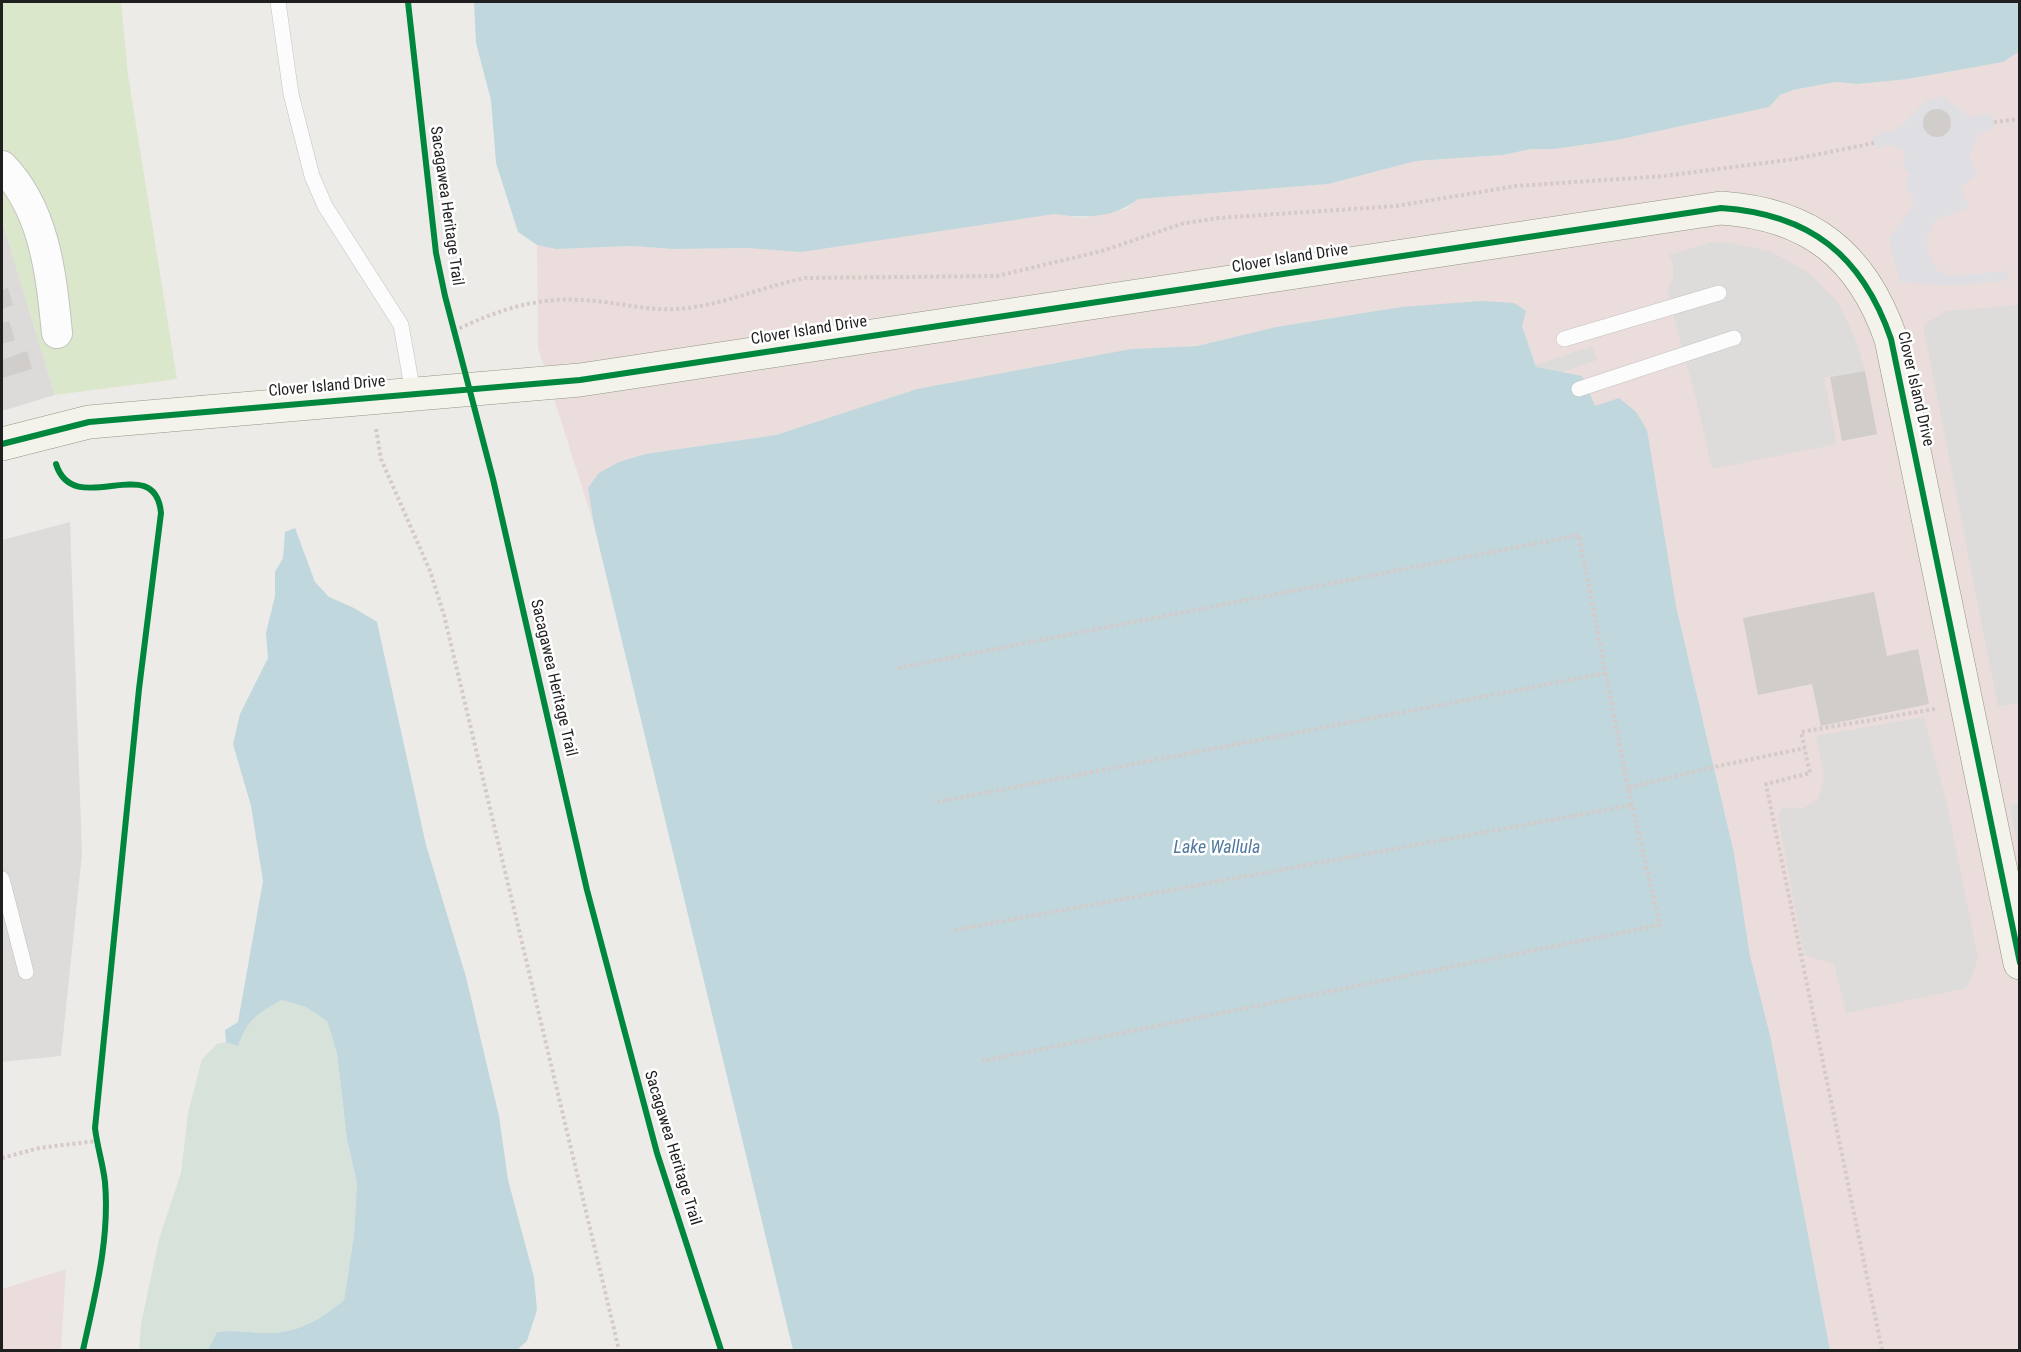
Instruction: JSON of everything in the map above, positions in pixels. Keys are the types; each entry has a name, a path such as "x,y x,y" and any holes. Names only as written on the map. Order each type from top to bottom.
{"street":[{"path":"2,166 15,180 32,207 50,277 57,333"},
{"name":"Clover Island Drive","path":"2,444 90,422 580,380 1721,208 1774,215 1799,225 1846,259 1867,284 1881,308 1892,339 2019,963"}],"lane":[{"path":"278,2 291,94 312,176 325,206 401,326 413,393"},
{"path":"1564,339 1719,293"},
{"path":"1579,389 1734,338"},
{"path":"2,879 26,972"}],"path":[{"path":"1994,122 2019,119"},
{"path":"454,331 504,309 549,300 582,300 673,309 715,304 781,283 805,279 997,276 1102,251 1181,224 1218,218 1374,208 1431,202 1516,186 1664,176 1795,159 1874,143"},
{"path":"452,322 456,339"},
{"path":"376,429 381,459 432,577 444,615 619,1350"},
{"path":"898,668 1579,535 1628,788 1660,925 982,1061"},
{"path":"937,802 1606,673"},
{"path":"1882,1350 1766,784 1810,772 1801,732 1943,708"},
{"path":"1628,788 1714,766 1805,748"},
{"path":"955,930 1632,805"},
{"path":"2,1158 39,1148 96,1140"}],"shaded area":[{"path":"2019,51 2019,1350 1830,1350 1770,1035 1750,957 1734,853 1676,606 1595,406 1536,367 1522,326 1401,307 1276,327 1197,346 1131,349 918,389 776,435 645,454 619,462 588,488 594,525 538,348 537,245 556,249 631,246 673,249 747,248 1054,214 1084,218 1126,209 1137,199 1328,184 1416,161 1503,155 1531,149 1554,149 1617,140 1769,107 1780,95 1793,90 1836,82 1858,84 1878,82 2003,62"},
{"path":"1944,96 1969,117 1991,113 1995,127 1979,135 1971,150 1970,159 1978,174 1960,188 1969,208 1936,219 1927,236 1928,255 1938,271 1947,274 1954,276 2007,271 2008,280 1951,286 1900,282 1889,239 1913,206 1913,197 1905,184 1910,174 1903,167 1905,156 1902,150 1890,145 1876,149 1872,137 1900,127 1927,100"},
{"path":"2,220 55,395 2,411"},
{"path":"1712,242 1732,243 1772,252 1809,273 1839,304 1857,343 1865,371 1824,377 1837,444 1712,469 1696,398 1667,292 1673,278 1673,265 1669,255"},
{"path":"2019,305 2019,702 1998,707 1923,325 1947,311"},
{"path":"1592,346 1597,360 1436,416 1431,401"},
{"path":"70,522 82,854 61,1056 2,1062 2,540"},
{"path":"1924,717 1947,805 1978,958 1967,988 1846,1013 1834,964 1804,955 1778,817 1782,807 1802,809 1819,798 1824,776 1816,736"},
{"path":"2020,803 2019,851 2010,805"},
{"path":"282,1000 306,1007 327,1021 337,1053 347,1139 357,1183 354,1235 344,1300 317,1319 287,1331 276,1333 217,1332 208,1350 139,1350 141,1324 159,1239 181,1173 188,1113 202,1059 217,1044 226,1042 238,1045 254,1017"},
{"path":"66,1269 61,1350 2,1350 2,1289"}],"green space":[{"path":"2,2 121,2 128,75 177,379 55,395 2,220"}],"water":[{"path":"474,2 2019,2 2020,51 2003,62 1907,79 1858,84 1836,82 1793,90 1780,95 1769,107 1617,140 1554,149 1531,149 1503,155 1416,161 1328,184 1138,199 1129,206 1098,216 1054,214 801,252 748,248 673,249 631,246 556,249 537,245 518,232 496,163 491,100 476,43"},
{"name":"Lake Wallula","path":"1481,301 1514,303 1526,311 1522,326 1536,367 1582,376 1595,406 1619,398 1636,412 1647,430 1676,606 1734,853 1750,956 1770,1035 1830,1350 793,1350 594,525 588,488 599,473 619,462 645,454 776,435 917,389 1131,349 1197,346 1276,327 1401,307"},
{"path":"295,528 315,582 329,597 377,622 426,845 466,977 499,1116 508,1180 534,1277 537,1310 527,1341 517,1350 208,1350 217,1332 276,1333 287,1331 317,1319 344,1300 354,1235 357,1183 347,1139 337,1053 327,1021 306,1007 282,1000 254,1018 238,1046 226,1042 225,1030 238,1022 263,881 251,806 233,744 240,714 268,658 266,633 275,596 275,572 283,558 285,532"}],"building":[{"path":"1937,109 1947,113 1951,123 1947,133 1937,137 1927,133 1923,123 1927,113"},
{"path":"8,288 13,305 2,309 2,290"},
{"path":"9,321 15,340 2,344 2,323"},
{"path":"27,351 32,369 2,378 2,360"},
{"path":"1865,371 1877,434 1842,441 1830,377"},
{"path":"1874,592 1887,656 1918,649 1929,704 1821,726 1812,684 1758,695 1743,618"}],"cycle path":[{"name":"Sacagawea Heritage Trail","path":"408,2 436,253 445,296 493,479 587,890 657,1153 721,1350"},
{"path":"2,444 89,422 580,380 1721,208 1753,212 1781,219 1806,230 1828,244 1848,262 1865,284 1891,339 2020,963"},
{"path":"56,464 65,480 79,487 96,488 130,484 145,486 156,495 161,513 139,689 95,1128 105,1182 105,1225 97,1288 83,1350"}]}
